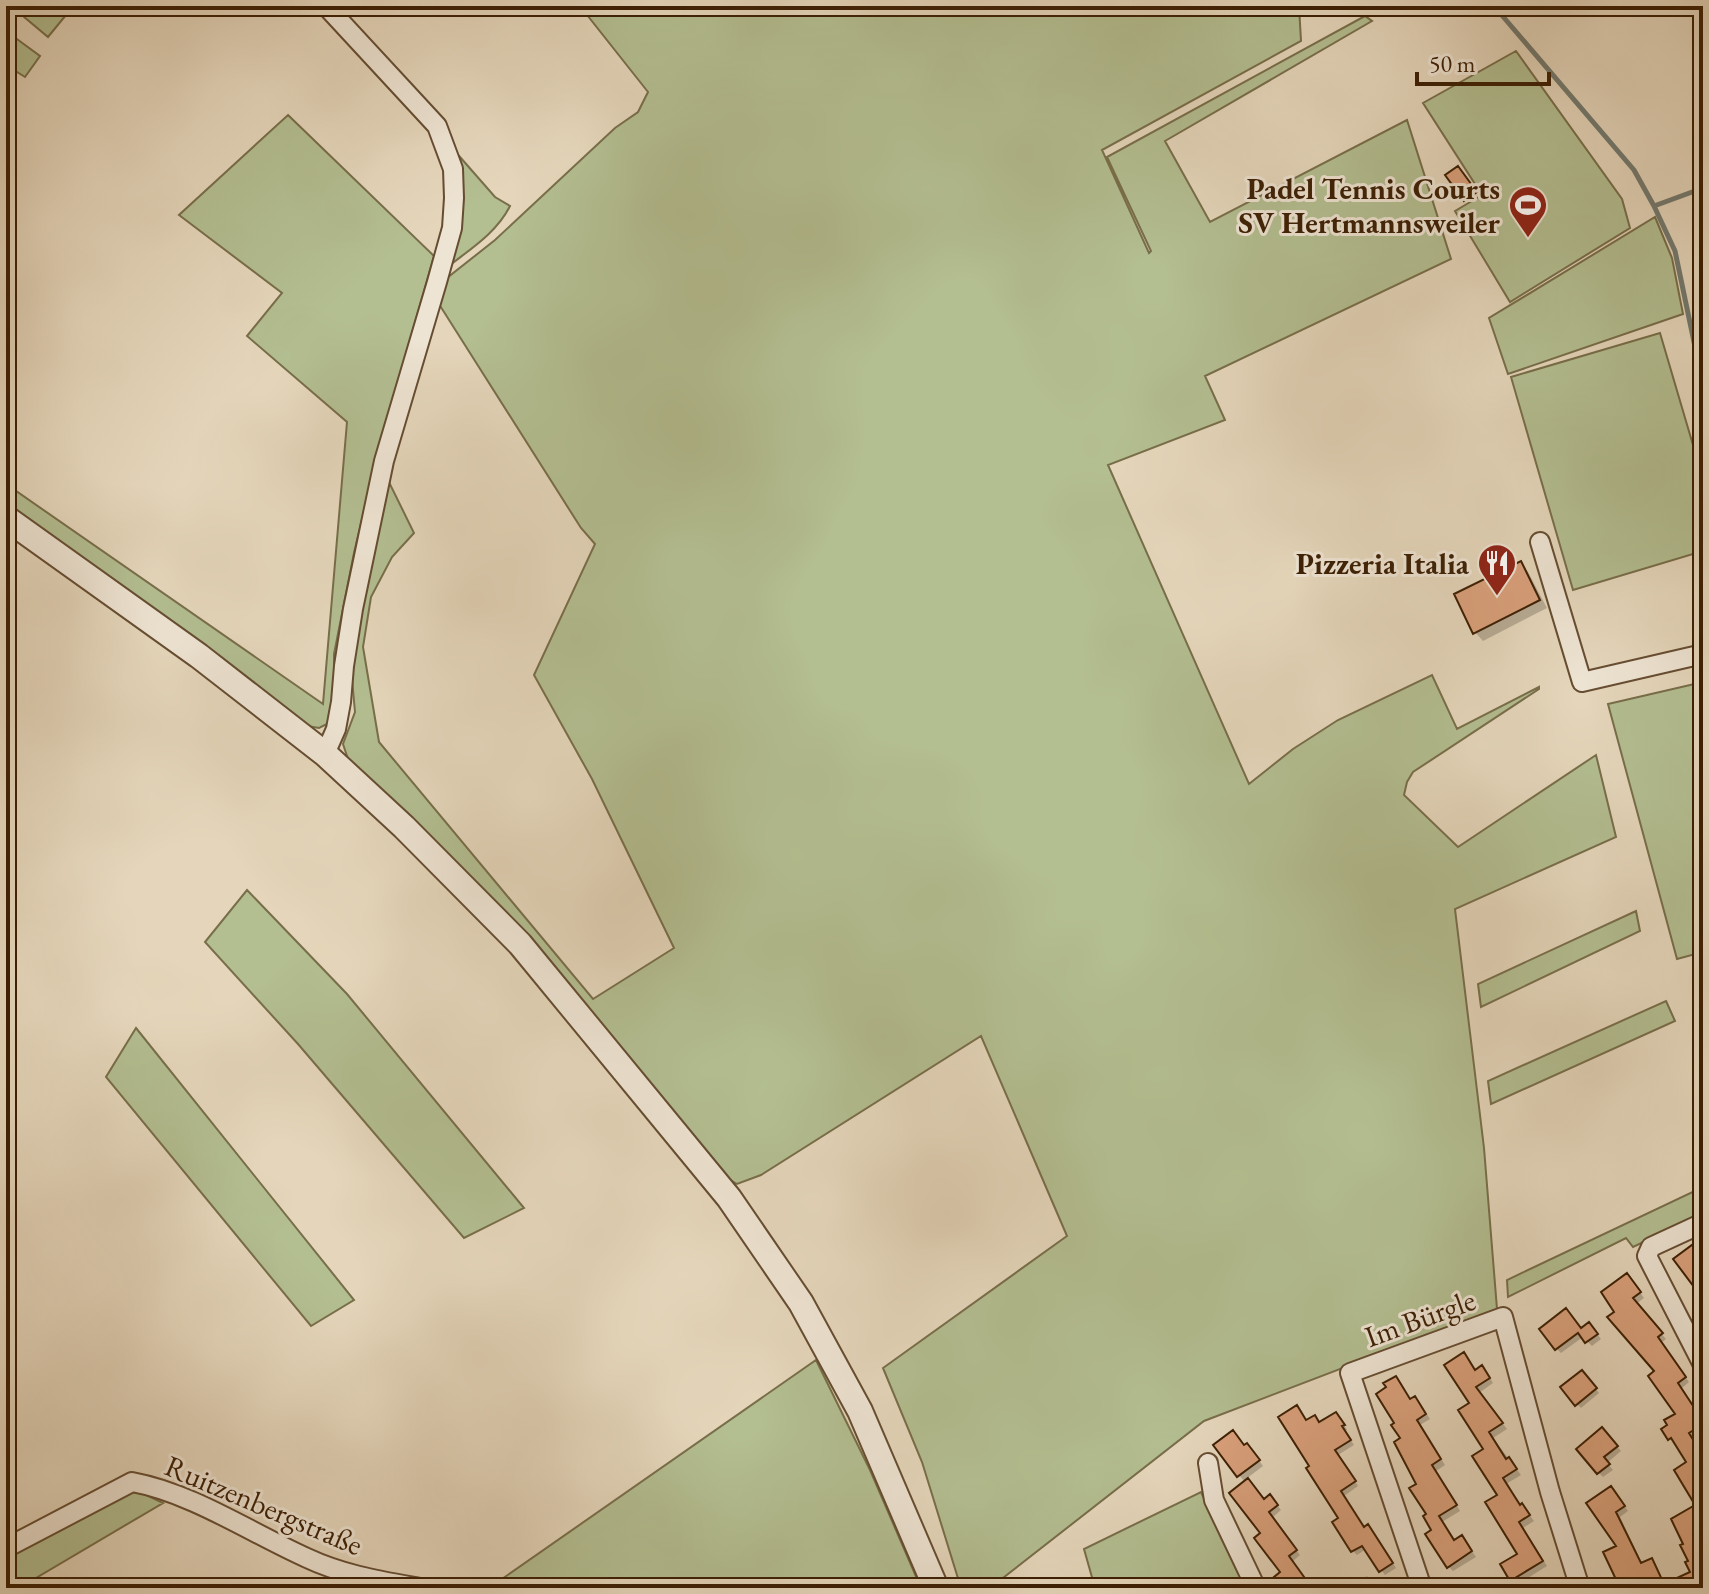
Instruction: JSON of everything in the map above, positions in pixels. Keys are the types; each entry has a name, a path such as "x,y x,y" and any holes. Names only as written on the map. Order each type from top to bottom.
{"street":[{"path":"325,754 336,729 353,609 381,475 448,242 454,198 453,169 437,126 326,6"},
{"path":"6,518 199,656 325,754 404,827 520,944 729,1198 801,1303 840,1371 873,1438 936,1588"},
{"path":"1540,542 1582,682 1703,654"},
{"path":"1703,1223 1651,1247 1647,1256 1703,1365"},
{"name":"Im Bürgle","path":"1422,1588 1350,1373 1503,1317 1550,1492 1580,1588"},
{"path":"1208,1463 1214,1500 1256,1588"},
{"name":"Ruitzenbergstraße","path":"6,1548 132,1482 149,1485 175,1496 308,1559 343,1572 420,1588"}],"green space":[{"path":"11,6 56,6 66,15 48,37"},
{"path":"580,6 1299,6 1301,41 1102,150 1149,253 1151,251 1107,157 1365,16 1372,21 1165,141 1210,222 1407,120 1451,259 1205,376 1225,420 1108,465 1249,784 1293,749 1338,720 1432,675 1457,729 1539,687 1413,772 1407,782 1404,795 1458,847 1596,755 1616,837 1455,909 1484,1148 1497,1309 1204,1421 990,1588 961,1588 922,1462 883,1368 1067,1236 981,1036 761,1175 737,1184 714,1170 587,1010 457,864 349,762 343,744 355,712 350,657 386,476 414,533 392,557 371,597 363,647 379,742 593,999 674,948 592,779 534,675 595,544 581,528 437,301 447,278 495,240 615,128 638,112 648,92"},
{"path":"6,31 40,56 25,77 6,65"},
{"path":"1516,51 1622,199 1630,228 1510,302 1455,211 1482,195 1423,103"},
{"path":"288,115 434,256 378,452 354,553 334,654 334,710 329,723 319,728 307,726 6,507 6,484 323,704 347,422 247,336 282,293 179,215"},
{"path":"460,157 495,197 510,206 491,232 450,265 463,204"},
{"path":"1655,217 1672,258 1683,314 1508,374 1489,318"},
{"path":"1660,333 1703,479 1703,551 1573,590 1511,377"},
{"path":"1703,682 1703,952 1677,959 1608,704"},
{"path":"247,890 347,994 524,1208 464,1238 298,1044 205,942"},
{"path":"1636,911 1640,931 1481,1007 1478,984"},
{"path":"1666,1001 1675,1021 1491,1104 1488,1081"},
{"path":"136,1028 354,1300 311,1326 106,1077"},
{"path":"1703,1187 1703,1214 1633,1247 1626,1238 1508,1297 1507,1280"},
{"path":"816,1360 870,1470 921,1588 489,1588"},
{"path":"136,1490 163,1503 19,1588 6,1588 6,1555"},
{"path":"1201,1492 1246,1588 1095,1588 1084,1549"}],"building":[{"path":"1458,166 1477,192 1464,201 1445,175"},
{"name":"Pizzeria Italia","path":"1521,561 1540,600 1473,634 1454,594"},
{"path":"1696,1242 1703,1251 1703,1299 1673,1259"},
{"path":"1627,1273 1641,1292 1633,1298 1663,1333 1658,1337 1686,1377 1678,1383 1703,1421 1689,1433 1703,1456 1703,1588 1620,1588 1603,1552 1616,1546 1586,1503 1611,1486 1625,1506 1616,1512 1641,1563 1652,1558 1664,1584 1690,1572 1680,1545 1683,1544 1671,1519 1695,1505 1674,1470 1686,1462 1671,1438 1668,1440 1661,1429 1667,1425 1664,1420 1675,1414 1648,1376 1654,1371 1607,1317 1614,1312 1601,1292"},
{"path":"1566,1308 1581,1328 1589,1322 1598,1334 1585,1343 1578,1333 1555,1350 1539,1329"},
{"path":"1464,1352 1475,1370 1482,1365 1490,1378 1476,1387 1503,1423 1489,1432 1506,1459 1509,1457 1517,1469 1503,1478 1530,1515 1519,1522 1543,1561 1510,1581 1500,1564 1517,1554 1485,1502 1497,1495 1472,1456 1483,1449 1458,1410 1469,1403 1444,1365"},
{"path":"1582,1370 1597,1388 1575,1406 1560,1387"},
{"path":"1396,1376 1410,1399 1415,1396 1426,1414 1417,1420 1441,1459 1432,1465 1457,1505 1439,1516 1454,1540 1462,1535 1472,1551 1447,1568 1425,1534 1431,1530 1423,1516 1426,1514 1409,1488 1416,1484 1394,1442 1400,1438 1376,1394 1386,1387 1383,1383"},
{"path":"1297,1405 1306,1420 1315,1415 1319,1422 1336,1412 1345,1425 1342,1426 1351,1440 1335,1450 1356,1481 1341,1491 1364,1527 1368,1524 1393,1563 1379,1572 1362,1546 1351,1552 1332,1522 1338,1518 1278,1417"},
{"path":"1602,1427 1618,1446 1604,1457 1610,1464 1597,1474 1576,1449"},
{"path":"1233,1430 1260,1460 1237,1477 1213,1445"},
{"path":"1248,1478 1264,1499 1270,1494 1278,1505 1269,1512 1297,1550 1289,1556 1312,1588 1282,1588 1274,1577 1280,1572 1254,1538 1260,1533 1229,1493"}],"waterway":[{"path":"1494,6 1634,170 1654,206 1675,251 1703,385"},
{"path":"1654,206 1703,188"}],"place":[{"name":"Padel Tennis Courts SV Hertmannsweiler","path":"1528,239"},
{"name":"Pizzeria Italia","path":"1497,597"}]}
